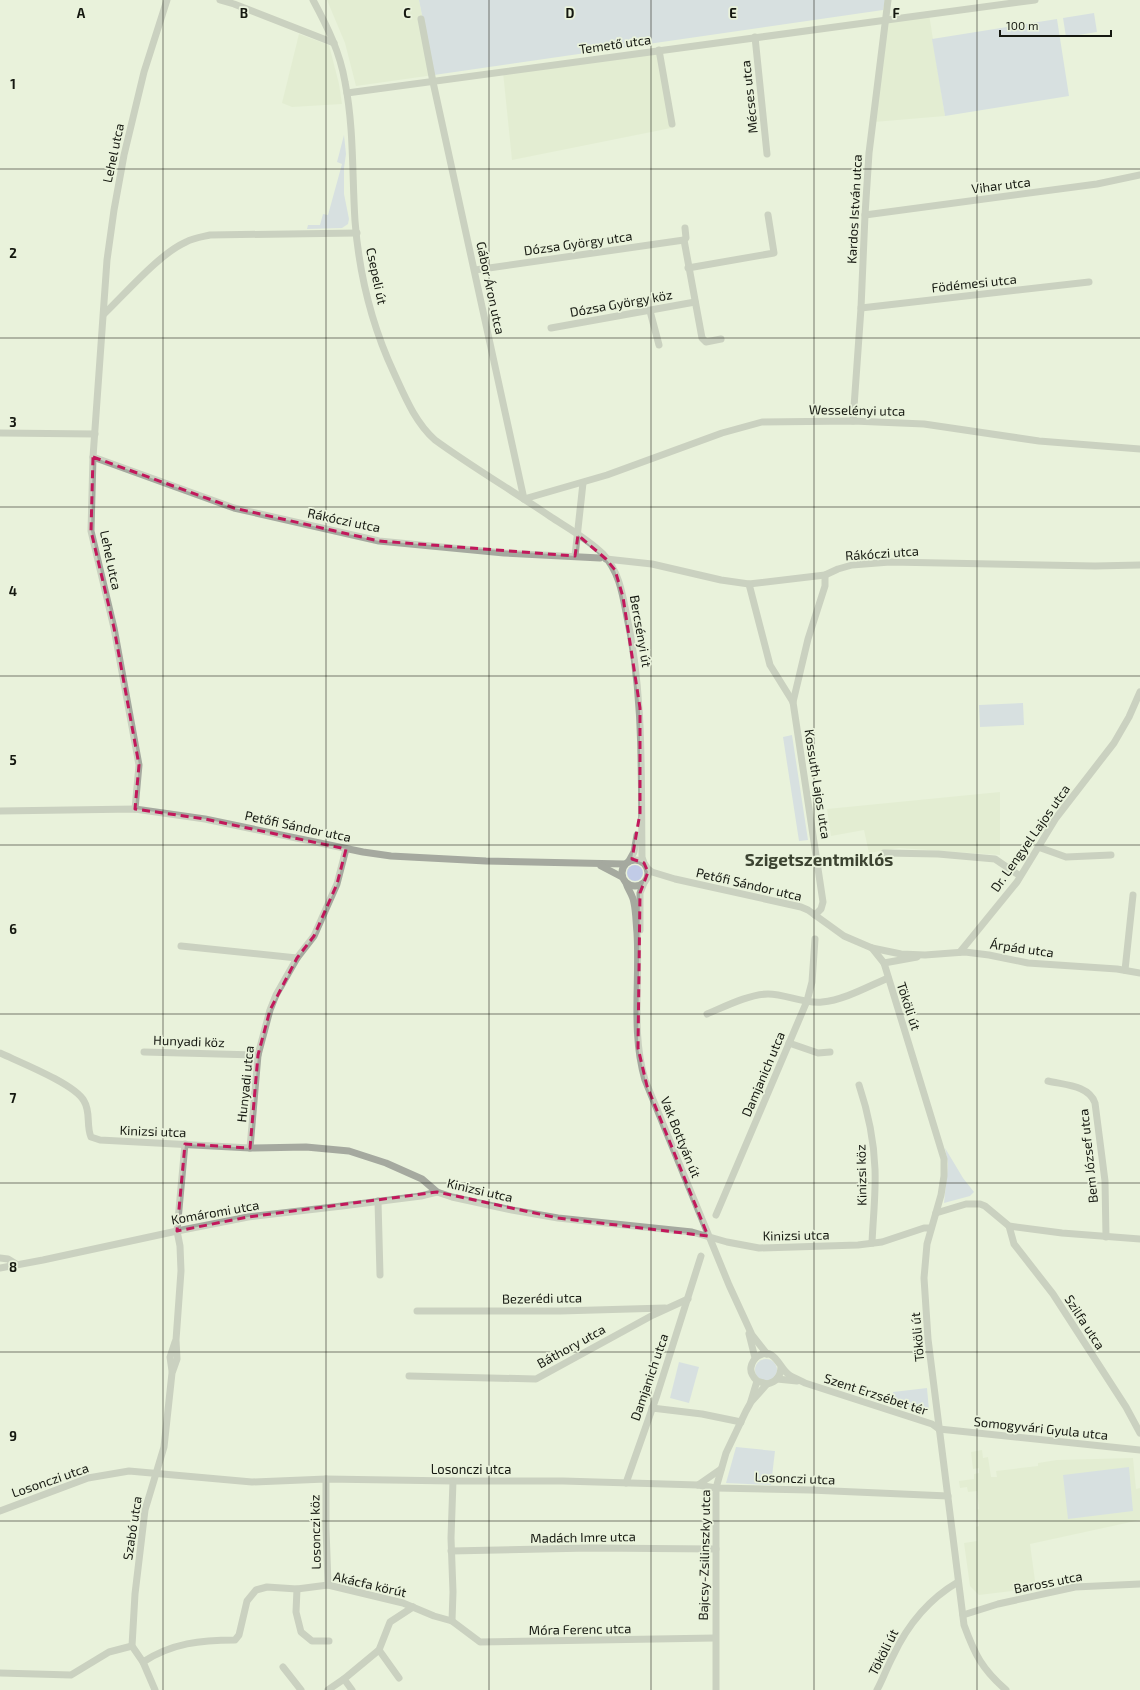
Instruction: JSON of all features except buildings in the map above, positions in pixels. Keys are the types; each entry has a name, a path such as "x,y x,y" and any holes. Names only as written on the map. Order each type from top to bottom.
{"street":[{"name":"Lehel utca","path":"135,809 138,765 114,628 91,531 93,457 108,253 124,155 144,72 167,0"},
{"path":"220,0 334,43"},
{"name":"Csepeli út","path":"313,0 334,43 343,70 352,139 357,233 364,278 382,347 420,424 428,433 442,446 524,499"},
{"name":"Kardos István utca","path":"853,421 870,153 888,0"},
{"name":"Temető utca","path":"347,93 1035,0"},
{"name":"Gábor Áron utca","path":"421,19 433,82 524,499"},
{"name":"Mécses utca","path":"755,37 767,154"},
{"path":"659,50 672,124"},
{"name":"Vihar utca","path":"865,215 1097,184 1140,175"},
{"path":"688,268 774,253 768,215"},
{"path":"685,228 686,238 684,240 688,268 704,340 706,342 721,338"},
{"path":"104,314 166,254 185,242 196,238 210,235 357,233"},
{"name":"Dózsa György utca","path":"475,270 684,240"},
{"name":"Födémesi utca","path":"861,308 1089,282"},
{"name":"Dózsa György köz","path":"551,328 695,302"},
{"path":"650,311 659,345"},
{"name":"Wesselényi utca","path":"524,499 583,483 722,433 762,422 853,421 924,424 1039,441 1140,449"},
{"path":"0,433 95,434"},
{"name":"Rákóczi utca","path":"93,457 234,508 379,541 504,553 575,556 652,564 721,580 749,584 825,575 852,565 890,562 1095,566 1140,565"},
{"path":"575,556 583,483"},
{"name":"Bercsényi út","path":"524,499 596,548 603,559 615,570 620,587 634,656 641,722 640,813 642,857 646,866"},
{"name":"Kossuth Lajos utca","path":"815,916 821,909 824,902 793,702 808,639 825,586 825,575"},
{"name":"Kossuth Lajos utca","path":"749,584 770,665 793,702"},
{"name":"Dr. Lengyel Lajos utca","path":"960,952 1020,876 1056,818 1114,744 1129,717 1140,692"},
{"name":"Petőfi Sándor utca","path":"0,811 135,809 205,819 346,849 391,856 593,864 627,863"},
{"name":"Bercsényi út","path":"627,863 635,849 640,813"},
{"path":"1038,847 1066,857 1111,855"},
{"name":"Hunyadi utca","path":"250,1148 258,1055 274,1000 297,958 314,936 337,884 346,849"},
{"path":"884,853 938,854 995,859 1020,876"},
{"path":"637,860 646,866 645,881 637,887 624,880 623,868 627,863 637,860"},
{"name":"Petőfi Sándor utca","path":"593,864 612,871 624,880"},
{"name":"Petőfi Sándor utca","path":"646,866 652,872 675,879 769,901 794,905 808,910 815,916"},
{"name":"Petőfi Sándor utca","path":"645,881 655,878 675,879"},
{"name":"Vak Bottyán út","path":"624,880 634,903 638,950"},
{"name":"Vak Bottyán út","path":"645,881 640,893 641,917 638,950 637,1033 642,1069 647,1086 708,1236 746,1324 755,1340 767,1354"},
{"path":"1125,970 1133,895"},
{"name":"Árpád utca","path":"815,916 844,936 872,948 901,954 925,955"},
{"name":"Damjanich utca","path":"716,1215 807,1001 812,982 815,939"},
{"path":"181,946 297,958"},
{"path":"872,948 884,963"},
{"name":"Árpád utca","path":"884,963 925,955 960,952 989,955 1028,963 1125,970 1140,973"},
{"name":"Tököli út","path":"877,1690 904,1634 933,1600 942,1592 958,1582 928,1339 924,1278 927,1244 936,1213 944,1176 944,1159 884,963"},
{"path":"707,1014 758,995 768,994 807,1001 824,1002 861,990 888,978"},
{"path":"789,1043 818,1053 830,1052"},
{"name":"Hunyadi köz","path":"144,1052 258,1055"},
{"name":"Kinizsi utca","path":"0,1053 39,1071 77,1092 85,1103 88,1112 89,1133 91,1137 100,1140 250,1148 306,1147 349,1151 386,1163 422,1179 437,1192 452,1197 558,1218 692,1232 727,1242 759,1248 810,1248 882,1242 924,1228 931,1228"},
{"name":"Bem József utca","path":"1048,1080 1085,1090 1091,1095 1095,1103 1105,1181 1106,1237"},
{"name":"Kinizsi köz","path":"858,1085 868,1113 873,1142 875,1170 872,1243"},
{"name":"Szabó utca","path":"132,1646 139,1552 145,1510 164,1447 172,1373 177,1359 176,1340 181,1271 180,1246 177,1231 185,1144"},
{"name":"Komáromi utca","path":"0,1268 248,1217 421,1196 437,1192"},
{"path":"378,1201 380,1276"},
{"path":"936,1213 966,1204 980,1204 985,1206 1009,1226 1062,1233 1140,1239"},
{"name":"Szilfa utca","path":"1009,1226 1014,1244 1053,1294 1126,1407 1140,1433"},
{"name":"Damjanich utca","path":"626,1483 701,1256"},
{"path":"0,1258 8,1258 16,1264"},
{"name":"Báthory utca","path":"409,1376 536,1379 668,1308 688,1299"},
{"name":"Bezerédi utca","path":"417,1311 560,1311 668,1308"},
{"name":"Vak Bottyán út","path":"746,1324 755,1358"},
{"path":"767,1354 755,1358 752,1363 751,1372 757,1380 767,1384 777,1379 781,1366"},
{"name":"Szent Erzsébet tér","path":"767,1354 776,1358 788,1374 805,1383"},
{"name":"Szent Erzsébet tér","path":"777,1379 805,1383 932,1424 939,1429"},
{"name":"Bajcsy-Zsilinszky utca","path":"716,1690 716,1488 726,1452 751,1402 757,1380"},
{"name":"Bajcsy-Zsilinszky utca","path":"751,1402 767,1384"},
{"path":"652,1408 702,1414 741,1422"},
{"name":"Somogyvári Gyula utca","path":"939,1429 1140,1450"},
{"path":"698,1484 721,1469"},
{"name":"Losonczi utca","path":"0,1511 88,1478 129,1471 252,1482 326,1479 563,1481 698,1484 716,1488 810,1490 948,1496"},
{"name":"Losonczi köz","path":"326,1479 328,1586"},
{"path":"452,1621 453,1592 451,1551 453,1481"},
{"name":"Madách Imre utca","path":"451,1551 590,1548 716,1549"},
{"path":"958,1582 968,1637 980,1663 1006,1690"},
{"name":"Baross utca","path":"963,1615 998,1604 1075,1587 1140,1584"},
{"name":"Akácfa körút","path":"143,1662 155,1654 187,1642 235,1640 239,1635 247,1601 256,1590 267,1587 297,1589 328,1586 374,1595 403,1603 434,1616 452,1621"},
{"path":"297,1589 296,1612 301,1632 312,1642 329,1641"},
{"name":"Akácfa körút","path":"328,1690 344,1679 379,1650 390,1622 414,1607"},
{"name":"Móra Ferenc utca","path":"452,1621 480,1642 715,1638"},
{"path":"0,1674 71,1675 109,1652 132,1646 143,1662 153,1688"},
{"path":"379,1650 399,1678"},
{"path":"282,1667 301,1690"},
{"path":"344,1679 352,1690"}],"highlighted area":[{"path":"93,457 234,508 379,541 575,556 578,535 606,559 615,570 623,597 640,708 640,813 632,859 644,863 648,872 640,893 638,1048 647,1086 708,1236 558,1218 437,1192 248,1217 177,1231 185,1144 250,1148 258,1055 270,1010 297,958 314,936 337,884 346,849 205,819 135,809 139,765 114,628 91,531"}],"shaded area":[{"path":"327,0 419,0 434,75 356,86 345,43"},
{"path":"419,0 885,0 883,10 434,75"},
{"path":"1094,13 1097,32 1066,37 1063,18"},
{"path":"929,14 945,116 874,122 885,20"},
{"path":"1057,19 1069,96 945,116 932,39"},
{"path":"299,34 329,45 339,84 342,104 292,107 282,103"},
{"path":"658,51 671,128 512,160 503,72"},
{"path":"344,135 346,154 344,168 344,194 349,219 348,224 342,228 307,229 308,225 320,225 323,214 328,215 342,164 337,162"},
{"path":"1023,703 1024,725 980,727 979,705"},
{"path":"792,735 808,840 799,841 783,737"},
{"path":"1000,792 1000,855 899,848 869,853 864,830 831,836 827,809"},
{"path":"632,865 638,865 643,870 641,879 638,881 632,881 627,876 627,870"},
{"path":"945,1148 963,1178 974,1192 970,1196 944,1203 948,1164"},
{"path":"766,1359 774,1362 777,1370 774,1378 766,1381 758,1378 755,1370 758,1362"},
{"path":"679,1362 699,1367 689,1403 670,1398"},
{"path":"927,1388 929,1410 911,1408 894,1401 893,1392"},
{"path":"736,1447 775,1451 771,1485 726,1483"},
{"path":"982,1450 983,1458 988,1457 991,1477 997,1477 996,1471 1038,1466 1038,1463 1057,1460 1133,1458 1136,1489 1140,1488 1140,1520 1030,1544 1036,1588 979,1595 970,1586 964,1543 977,1541 976,1527 979,1526 977,1510 979,1509 977,1491 968,1492 967,1487 960,1488 959,1481 974,1479 974,1474 979,1473 979,1468 973,1469 971,1452"},
{"path":"1129,1467 1133,1511 1068,1519 1063,1475"}],"district":[{"name":"Szigetszentmiklós","path":"819,860"}]}
